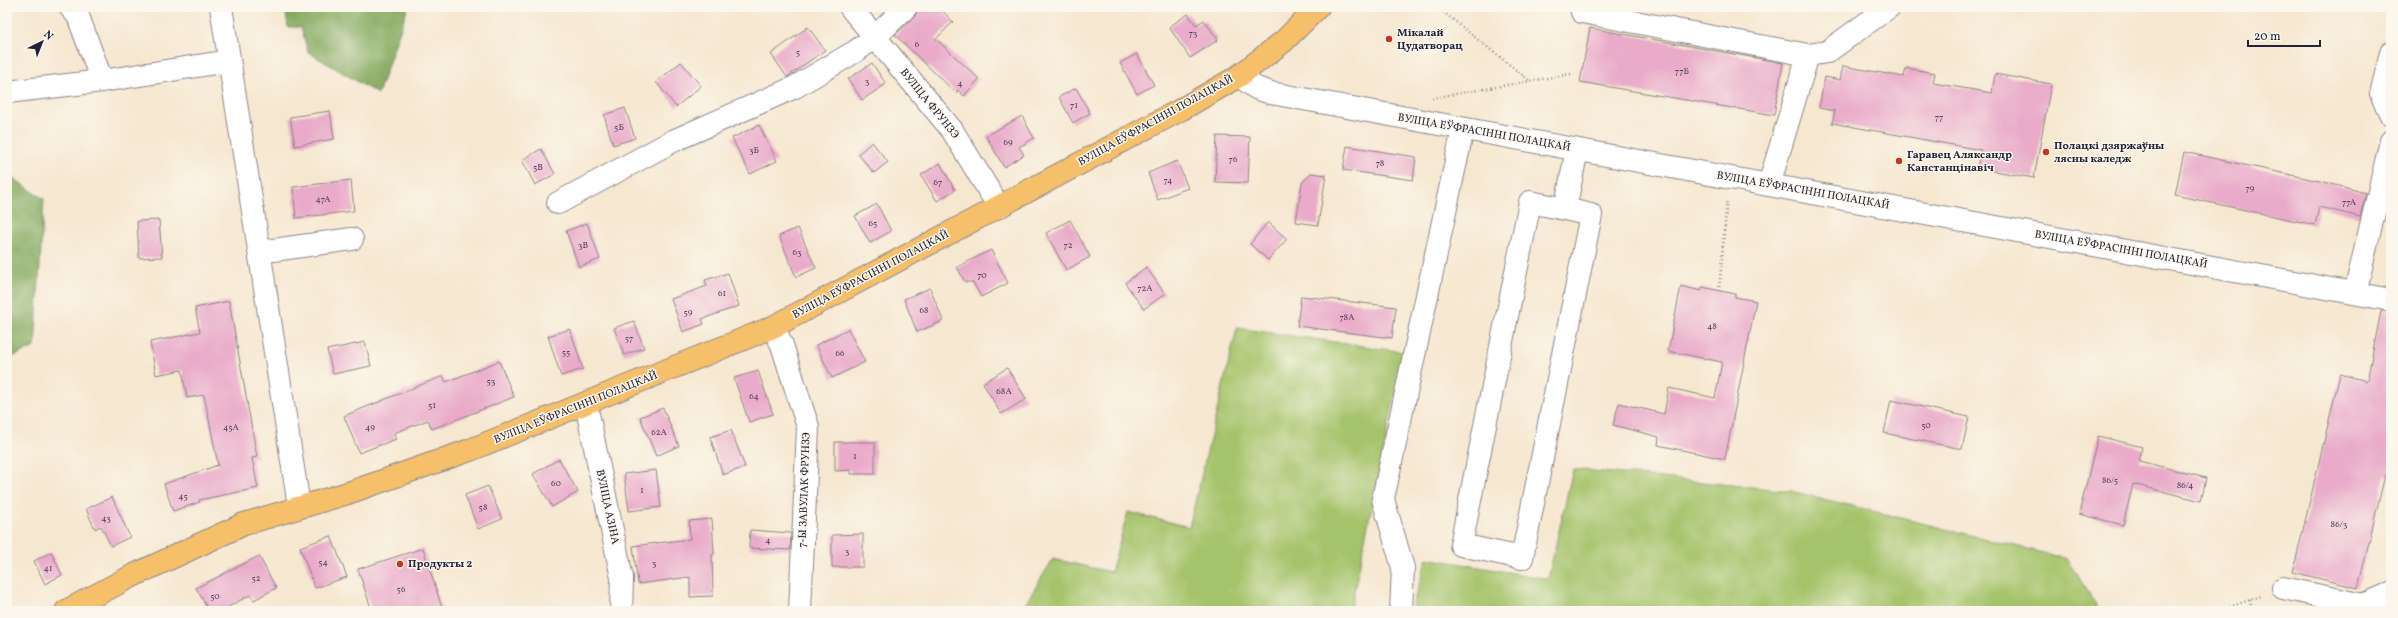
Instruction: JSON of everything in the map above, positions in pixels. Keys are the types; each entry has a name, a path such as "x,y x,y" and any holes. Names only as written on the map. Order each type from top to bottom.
{"main road":[{"path":"1239,76 1284,40 1318,7"},
{"name":"ВУЛІЦА ЕЎФРАСІННІ ПОЛАЦКАЙ","path":"66,611 130,577 244,524 299,506 348,493 470,450 773,327 1182,109 1239,76"}],"street":[{"path":"70,7 78,16 102,81"},
{"path":"221,7 228,61 299,506"},
{"name":"ВУЛІЦА ФРУНЗЭ","path":"850,7 952,130 999,207"},
{"path":"558,203 673,141 795,87 856,51 875,37 906,7"},
{"path":"1582,12 1808,55 1827,52 1889,7"},
{"path":"2391,53 2381,94 2391,116"},
{"path":"1769,185 1808,55"},
{"path":"7,92 102,81 228,61"},
{"name":"ВУЛІЦА ЕЎФРАСІННІ ПОЛАЦКАЙ","path":"1239,76 1256,88 1271,93 2391,300"},
{"path":"1401,611 1403,568 1383,499 1463,129"},
{"path":"2355,293 2391,141"},
{"path":"1565,209 1577,150"},
{"path":"1530,202 1565,209 1591,215 1522,558 1461,545 1530,202"},
{"path":"259,252 352,239"},
{"name":"7-Ы ЗАВУЛАК ФРУНЗЭ","path":"773,327 782,345 808,427 800,611"},
{"name":"ВУЛІЦА АЗІНА","path":"586,404 622,578 621,611"},
{"path":"2283,588 2363,604 2391,593"}],"path":[{"path":"1437,7 1531,81"},
{"path":"1427,99 1571,74"},
{"path":"1719,291 1727,197"},
{"path":"2218,611 2283,588"},
{"path":"2250,600 2252,611"}],"green space":[{"path":"285,7 408,7 378,94 308,52 301,27 288,27"},
{"path":"7,174 44,199 35,347 7,359"},
{"path":"1237,328 1404,352 1350,611 1021,611 1053,559 1111,572 1128,512 1189,527"},
{"path":"1573,469 1791,491 2068,559 2099,611 1411,611 1427,558 1548,579"}],"building":[{"path":"918,7 939,7 953,22 936,39 979,79 964,96 958,90 956,93 895,35 915,16"},
{"path":"1188,14 1196,25 1204,20 1218,40 1190,58 1169,27"},
{"path":"808,27 825,50 787,77 771,54"},
{"path":"1590,28 1783,63 1774,115 1580,82"},
{"path":"1137,54 1154,85 1137,94 1120,63"},
{"path":"681,62 701,86 676,107 656,82"},
{"path":"872,63 886,84 862,100 848,79"},
{"path":"1843,66 1904,77 1906,68 1935,73 1933,83 1992,93 1995,74 2051,84 2034,178 1977,168 1981,150 1832,123 1835,111 1819,108 1825,77 1840,80"},
{"path":"1076,88 1090,113 1073,123 1059,97"},
{"path":"625,108 635,138 613,145 604,115"},
{"path":"330,111 334,139 295,146 290,117"},
{"path":"1022,116 1034,138 1019,147 1024,155 1004,167 986,136"},
{"path":"759,125 777,161 750,174 732,138"},
{"path":"1217,136 1250,137 1248,183 1215,182"},
{"path":"872,142 888,162 874,173 858,154"},
{"path":"1347,146 1416,157 1413,180 1343,170"},
{"path":"541,149 555,174 535,185 522,160"},
{"path":"2184,152 2324,182 2366,193 2360,217 2319,207 2315,225 2175,195"},
{"path":"1177,161 1188,188 1158,200 1148,173"},
{"path":"940,163 955,190 937,201 921,175"},
{"path":"1311,173 1326,175 1318,225 1296,222 1302,183"},
{"path":"351,180 354,211 296,218 293,187"},
{"path":"877,204 891,231 870,243 855,216"},
{"path":"159,220 162,257 139,258 137,221"},
{"path":"1070,220 1090,257 1066,270 1046,233"},
{"path":"1268,222 1287,239 1268,260 1250,244"},
{"path":"587,223 600,259 579,267 566,231"},
{"path":"798,228 816,268 796,277 779,236"},
{"path":"991,250 1008,283 981,297 973,282 965,282 957,267"},
{"path":"1146,267 1165,294 1144,309 1125,283"},
{"path":"728,273 739,306 702,319 704,324 683,332 671,299 707,286 705,280"},
{"path":"1681,286 1701,291 1702,287 1735,294 1735,297 1756,301 1725,459 1658,445 1659,437 1613,425 1619,403 1664,414 1669,388 1715,398 1722,362 1668,351"},
{"path":"930,288 943,321 917,332 904,299"},
{"path":"1301,296 1396,307 1392,338 1297,326"},
{"path":"229,301 257,457 252,458 258,488 199,500 200,502 173,511 164,484 218,465 204,395 187,398 182,370 156,375 150,342 200,332 195,308"},
{"path":"2381,311 2391,312 2391,476 2385,475 2358,588 2293,572 2340,374 2367,381"},
{"path":"634,321 644,348 624,355 614,328"},
{"path":"570,329 583,369 561,376 548,336"},
{"path":"848,329 865,362 832,378 816,345"},
{"path":"365,342 371,366 333,374 327,350"},
{"path":"499,361 514,397 432,429 428,420 394,433 396,439 359,453 344,416 443,376 446,382"},
{"path":"1007,368 1026,399 1001,414 983,383"},
{"path":"758,371 773,414 749,422 734,378"},
{"path":"1891,400 1969,417 1962,449 1884,433"},
{"path":"663,408 679,446 656,456 640,417"},
{"path":"731,430 745,467 723,475 710,437"},
{"path":"2098,436 2142,447 2139,461 2206,478 2201,501 2133,484 2123,525 2079,514"},
{"path":"835,442 875,442 875,474 851,474 851,470 835,471"},
{"path":"559,459 578,492 552,507 533,474"},
{"path":"656,470 661,507 629,511 624,474"},
{"path":"488,486 502,519 478,529 465,495"},
{"path":"112,497 130,537 111,546 101,526 95,529 86,509"},
{"path":"712,519 714,554 712,555 713,596 690,597 690,577 638,584 633,546 690,539 689,521"},
{"path":"750,530 791,533 790,550 749,548"},
{"path":"863,534 863,567 832,567 832,535"},
{"path":"331,536 347,577 315,588 300,547"},
{"path":"423,548 443,611 372,611 358,569"},
{"path":"51,552 62,575 45,584 34,561"},
{"path":"259,556 276,588 254,600 250,595 221,611 209,611 196,588"}],"place":[{"name":"Мікалай Цудатворац","path":"1389,39"},
{"name":"Полацкі дзяржаўны лясны каледж","path":"2046,152"},
{"name":"Гаравец Аляксандр Канстанцінавіч","path":"1899,161"},
{"name":"Продукты 2","path":"400,564"}]}
